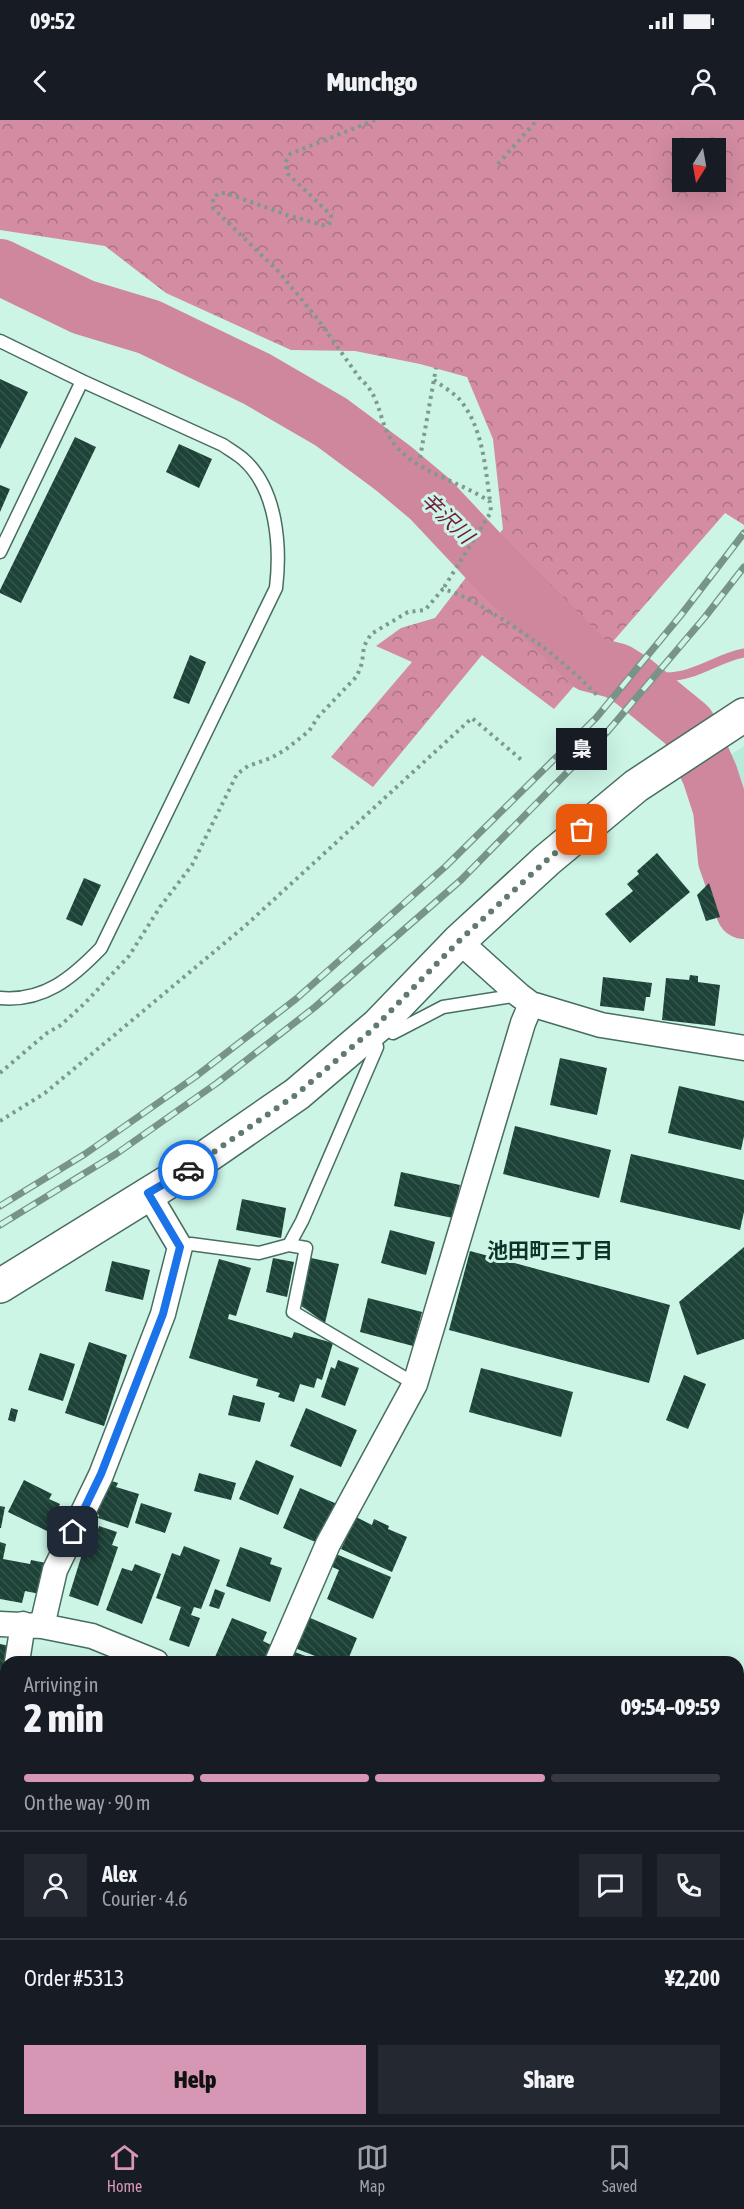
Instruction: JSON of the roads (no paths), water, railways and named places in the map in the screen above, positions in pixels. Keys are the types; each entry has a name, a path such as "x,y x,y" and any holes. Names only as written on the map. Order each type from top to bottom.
{"street":[{"path":"0,1286 181,1174 297,1094 375,1027 459,941 547,860 636,786 744,715"},
{"path":"459,941 525,999 601,1025 744,1048"},
{"path":"280,1656 328,1544 415,1384 520,1034 525,999"},
{"path":"18,1656 22,1625 54,1570 101,1474 163,1314 180,1247 148,1193"},
{"path":"22,1625 92,1636 141,1656"}],"lane":[{"path":"0,341 223,445 244,459 258,478 270,504 278,536 279,565 276,588 101,948 78,972 45,992 12,999 0,998"},
{"path":"0,552 82,381"},
{"path":"289,1245 302,1221 376,1047 375,1027 393,1033 442,1007 525,999"},
{"path":"180,1247 191,1244 259,1253 289,1245 306,1248 293,1312 415,1384"}],"waterway":[{"name":"辛沢川","path":"0,267 83,307 149,327 257,379 331,422 430,499 590,664 617,671 633,681 688,726 710,775 721,809 726,860 744,911"},
{"path":"633,681 646,677 687,674 744,653"}],"railway":[{"path":"0,1206 85,1154 195,1077 296,999 445,867 596,718 681,615 744,533"},
{"path":"0,1225 116,1154 217,1083 315,1007 461,880 608,731 705,617 744,567"}],"place":[{"name":"梟","path":"582,830"}],"district":[{"name":"池田町三丁目","path":"550,1251"}]}
